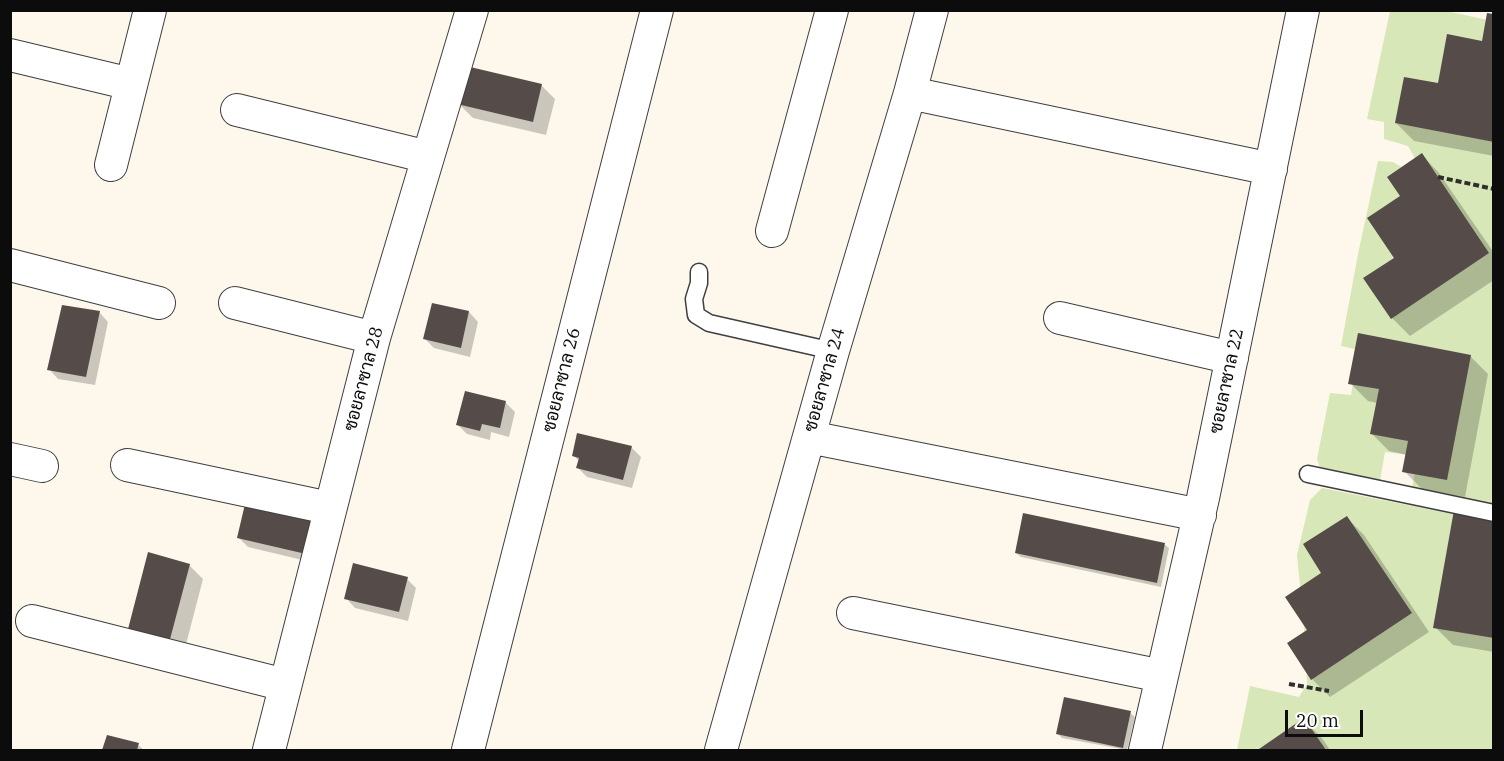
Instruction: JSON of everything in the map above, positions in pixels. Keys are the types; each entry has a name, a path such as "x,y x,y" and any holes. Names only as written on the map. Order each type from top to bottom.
{"street":[{"path":"111,165 150,10"},
{"name":"ซอยลาซาล 28","path":"269,750 374,338 472,10"},
{"name":"ซอยลาซาล 26","path":"468,750 657,10"},
{"path":"772,231 832,10"},
{"name":"ซอยลาซาล 24","path":"721,750 932,10"},
{"name":"ซอยลาซาล 22","path":"1144,750 1200,515 1271,169 1299,12"},
{"path":"10,55 132,84"},
{"path":"910,93 1271,169"},
{"path":"237,110 428,157"},
{"path":"10,265 159,303"},
{"path":"235,303 374,338"},
{"path":"1060,318 1232,358"},
{"path":"809,437 1200,515"},
{"path":"10,459 42,466"},
{"path":"127,465 329,508"},
{"path":"853,613 1162,676"},
{"path":"32,621 285,685"}],"lane":[{"path":"699,272 699,283 694,299 696,315 709,323 833,351"},
{"path":"1308,474 1494,513"}],"path":[{"path":"1438,177 1494,189"},
{"path":"1289,684 1329,691"}],"green space":[{"path":"1390,11 1446,11 1493,21 1493,505 1412,488 1418,456 1385,452 1380,481 1320,468 1317,459 1330,393 1351,395 1359,350 1341,346 1378,161 1393,162 1405,169 1417,162 1408,146 1384,139 1384,122 1367,119"},
{"path":"1322,488 1493,522 1493,750 1237,750 1250,686 1299,697 1307,684 1297,555 1310,500"}],"building":[{"path":"1487,13 1494,14 1494,142 1395,123 1404,77 1438,83 1447,34 1482,41"},
{"path":"466,66 542,84 533,122 457,104"},
{"path":"1422,153 1489,253 1391,319 1363,278 1394,258 1367,218 1400,196 1387,177"},
{"path":"432,303 469,311 461,348 423,339"},
{"path":"62,305 100,311 86,377 47,370"},
{"path":"1358,333 1471,355 1447,480 1402,472 1408,441 1370,434 1379,389 1348,384"},
{"path":"465,391 506,401 500,428 482,424 480,431 456,425"},
{"path":"577,433 632,446 623,480 576,468 579,458 572,456"},
{"path":"245,504 315,521 306,554 237,538"},
{"path":"1454,510 1494,517 1494,638 1433,628"},
{"path":"1023,513 1165,543 1157,583 1015,553"},
{"path":"1347,516 1412,613 1311,680 1287,643 1307,630 1285,597 1321,573 1303,544"},
{"path":"148,552 190,564 169,643 127,633"},
{"path":"353,563 408,577 399,612 344,599"},
{"path":"1064,697 1131,711 1123,748 1056,734"},
{"path":"1304,718 1326,750 1259,749"},
{"path":"107,735 139,743 137,750 102,750"}]}
